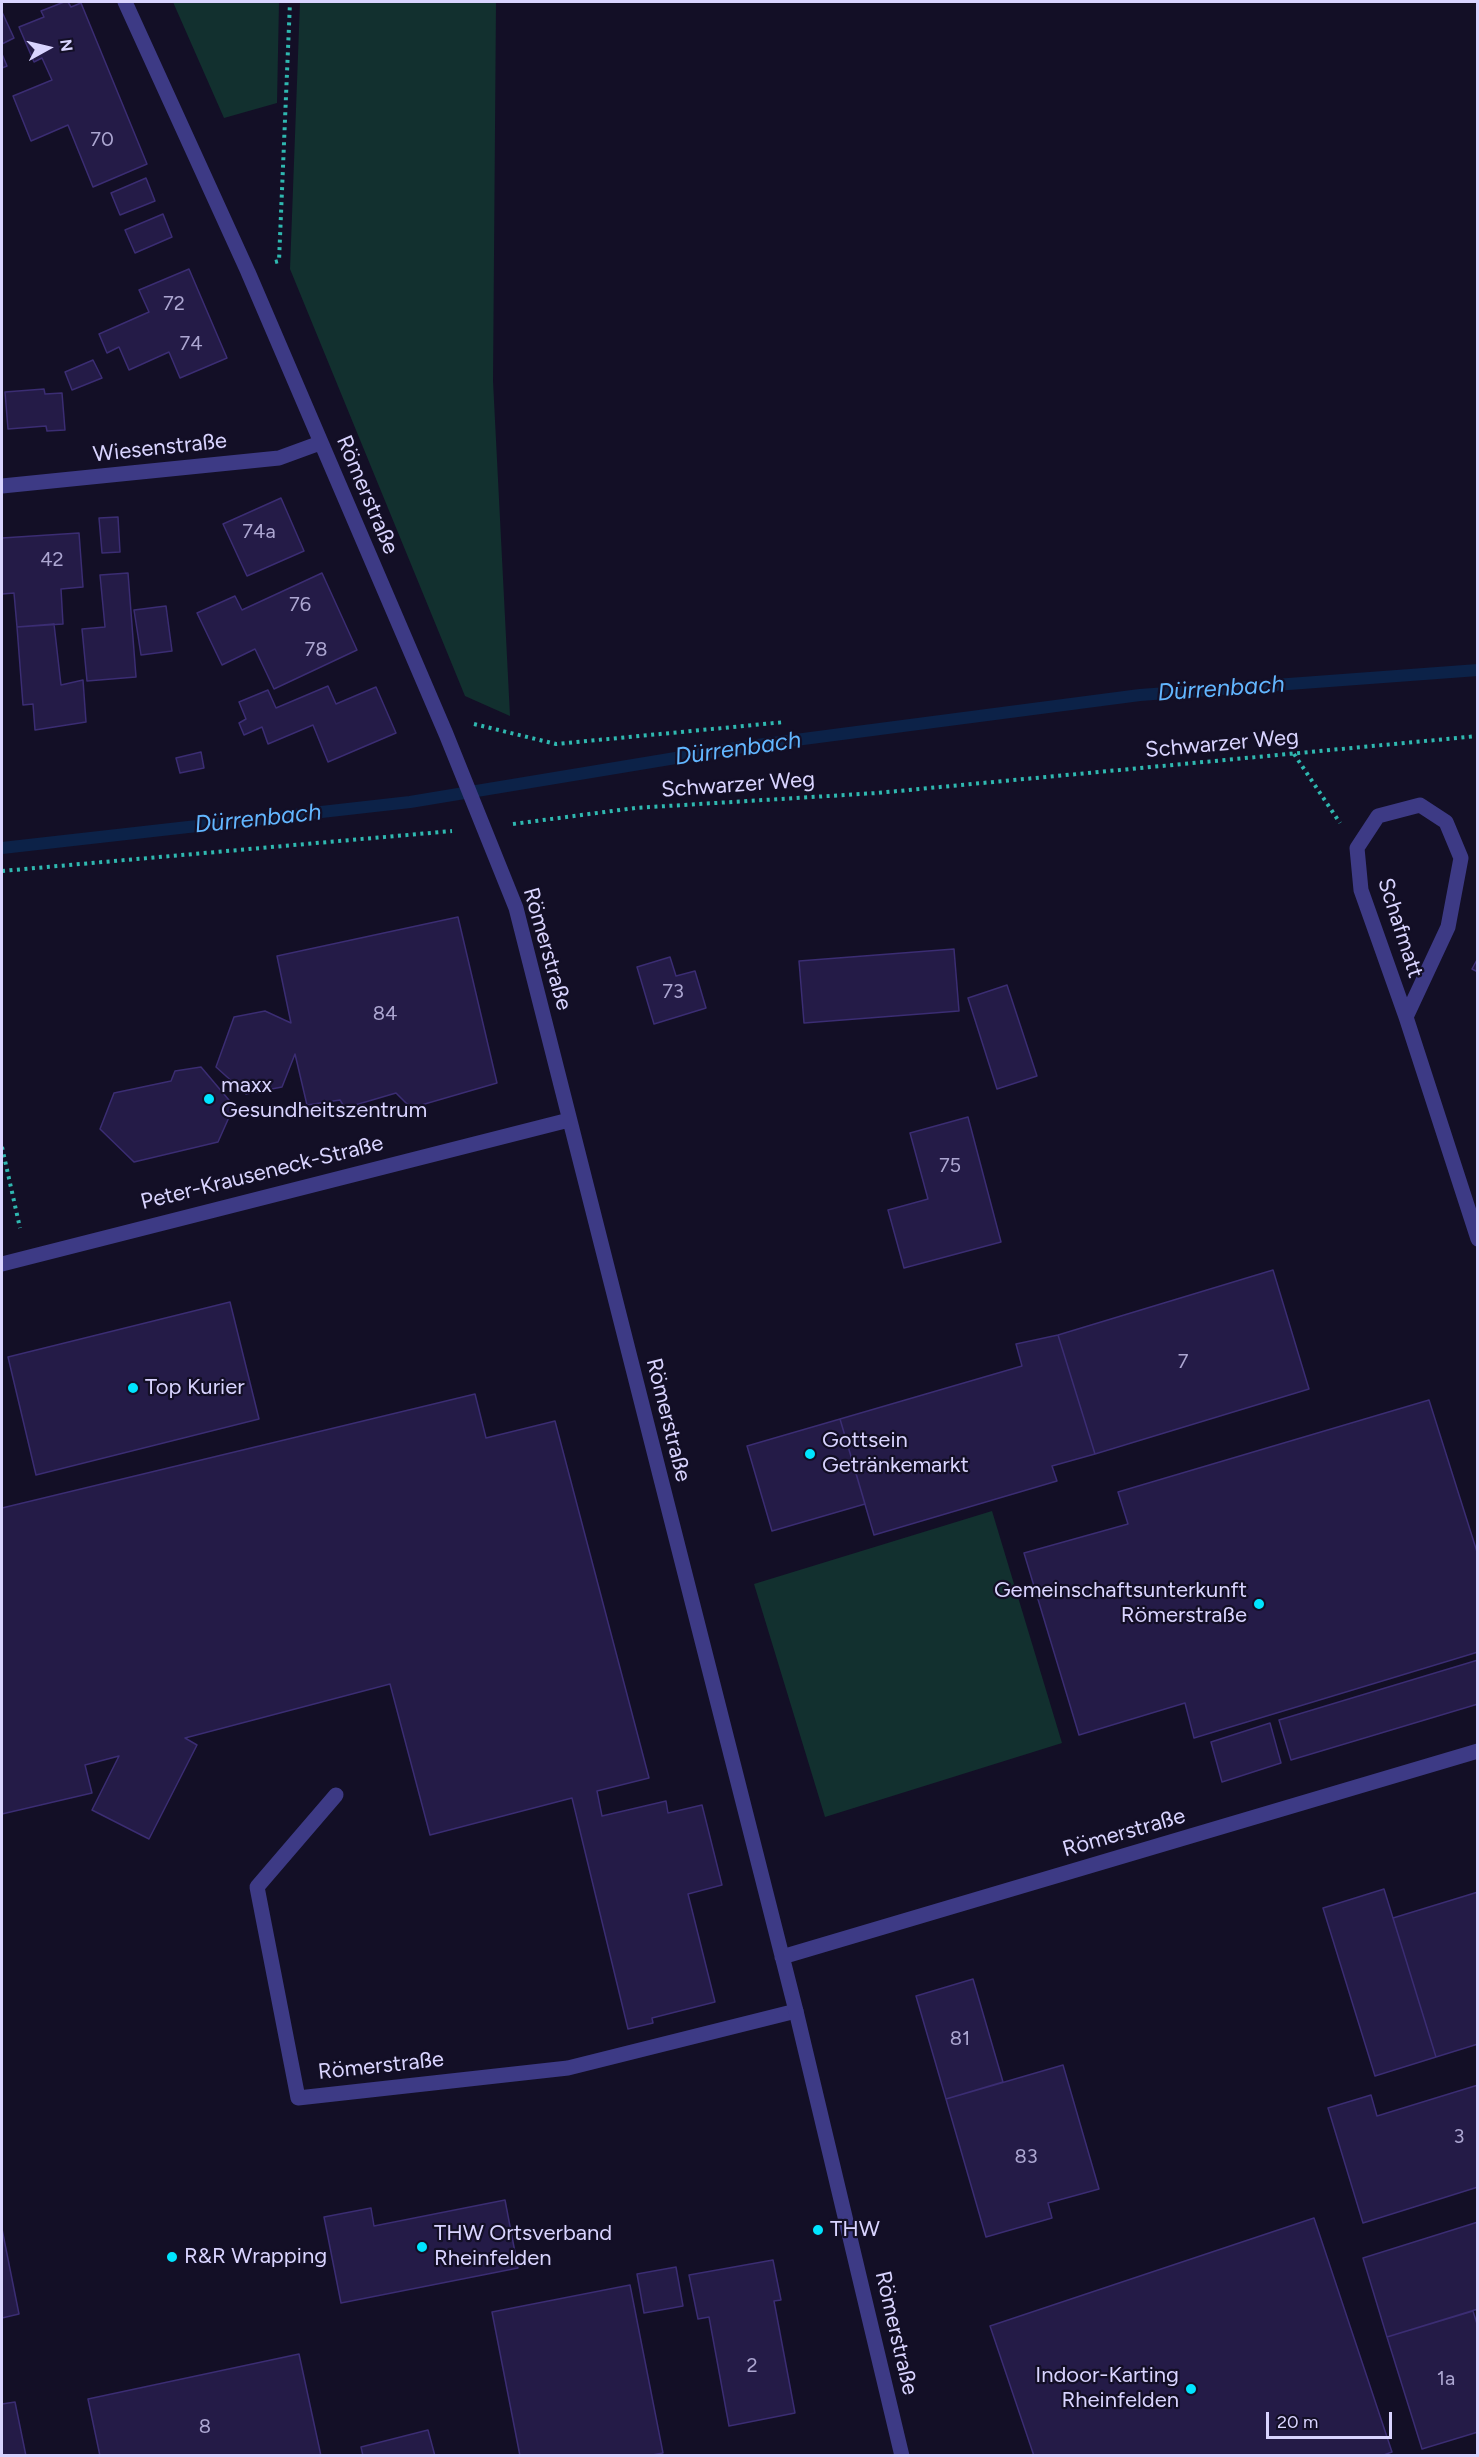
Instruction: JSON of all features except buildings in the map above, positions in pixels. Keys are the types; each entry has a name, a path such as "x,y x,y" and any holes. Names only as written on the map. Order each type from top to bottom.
{"street":[{"name":"Römerstraße","path":"125,2 248,273 446,734 516,908 796,2011 902,2456"},
{"name":"Wiesenstraße","path":"2,486 279,458 320,443"},
{"name":"Schafmatt","path":"1406,1017 1448,927 1461,858 1446,822 1420,805 1378,816 1357,848 1360,890 1406,1017 1478,1239"},
{"name":"Peter-Krauseneck-Straße","path":"2,1264 569,1120"},
{"name":"Römerstraße","path":"782,1957 1478,1751"},
{"name":"Römerstraße","path":"336,1795 257,1887 298,2098 568,2068 796,2011"}],"path":[{"path":"248,273 279,261 290,2"},
{"path":"446,734 472,724 556,744 785,722"},
{"name":"Schwarzer Weg","path":"2,871 483,828 635,808 876,792 1478,736"},
{"path":"1294,753 1357,848"},
{"path":"2,1147 27,1256"}],"green space":[{"path":"173,2 279,2 277,103 224,118"},
{"path":"300,2 496,2 493,381 510,716 465,696 290,269"},
{"path":"992,1511 1062,1743 825,1817 754,1584"}],"waterway":[{"name":"Dürrenbach","path":"2,848 410,802 742,747 1140,695 1478,670"}],"place":[{"name":"maxx Gesundheitszentrum","path":"209,1099"},
{"name":"Top Kurier","path":"133,1388"},
{"name":"Gottsein Getränkemarkt","path":"810,1454"},
{"name":"Gemeinschaftsunterkunft Römerstraße","path":"1259,1604"},
{"name":"THW","path":"818,2230"},
{"name":"THW Ortsverband Rheinfelden","path":"422,2247"},
{"name":"R&R Wrapping","path":"172,2257"},
{"name":"Indoor-Karting Rheinfelden","path":"1191,2389"}]}
